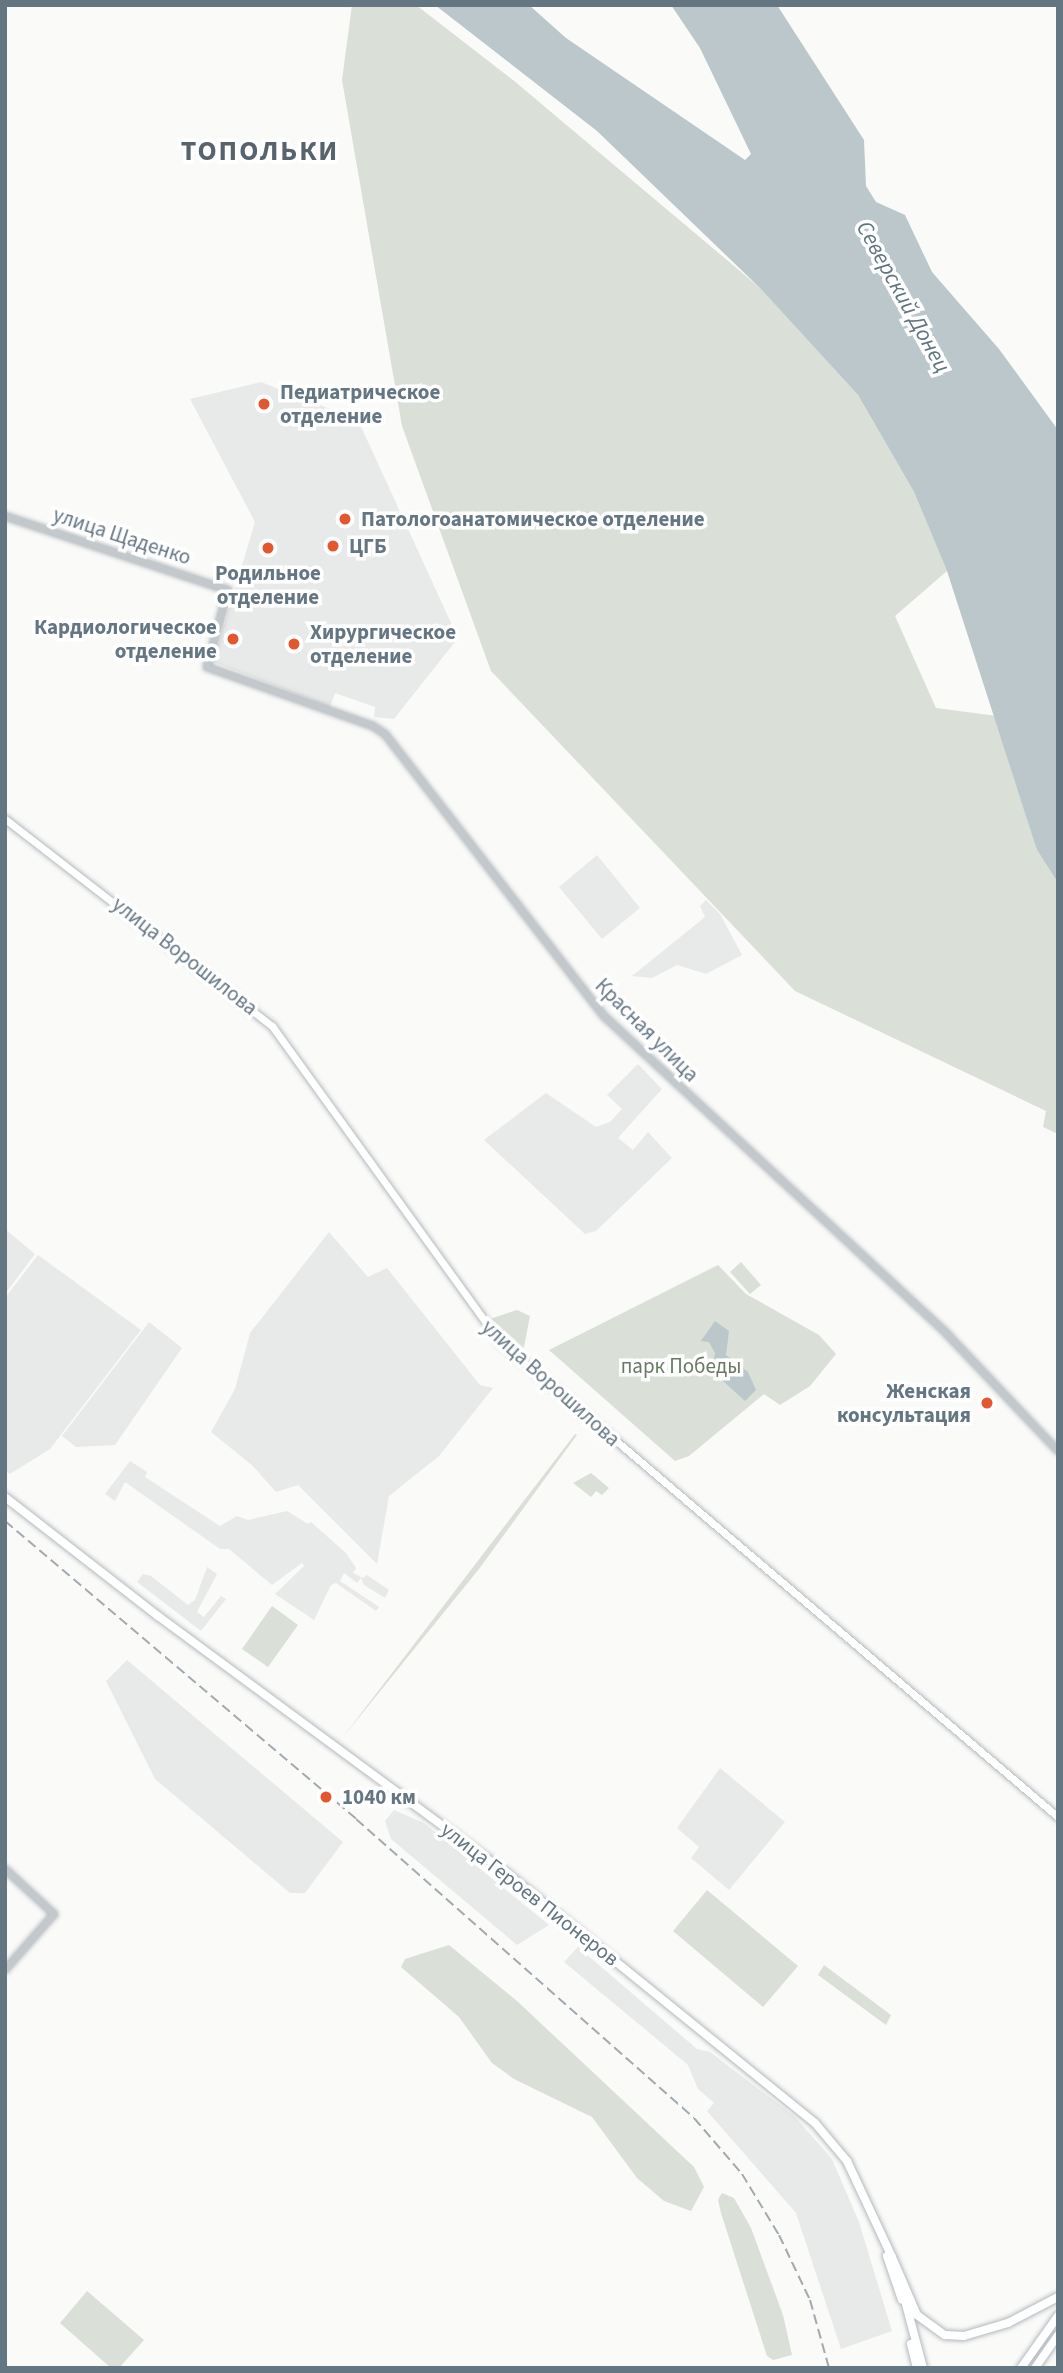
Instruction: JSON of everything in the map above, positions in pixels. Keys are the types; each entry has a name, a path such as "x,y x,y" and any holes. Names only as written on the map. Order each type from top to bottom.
{"main road":[{"name":"улица Ворошилова","path":"5,819 272,1026 499,1341 1058,1817"},
{"name":"улица Героев Пионеров","path":"5,1497 158,1616 505,1872 815,2123 847,2161 890,2258"},
{"path":"890,2258 917,2315 945,2335 964,2336 1008,2323 1058,2297"},
{"path":"890,2258 920,2368"},
{"path":"890,2258 920,2368"},
{"path":"1021,2368 1058,2316"},
{"path":"1035,2368 1058,2335"}],"street":[{"name":"улица Щаденко","path":"5,516 228,590 207,667"},
{"name":"Красная улица","path":"207,667 373,726 385,734 604,1016 947,1334 1058,1451"},
{"path":"5,1869 54,1914 5,1969"}],"shaded area":[{"name":"ЦГБ","path":"261,382 358,420 458,638 394,719 374,717 375,707 335,693 330,707 213,662 255,522 190,399"},
{"path":"597,855 640,908 602,939 559,887"},
{"path":"706,900 720,914 742,955 706,974 677,965 652,978 632,976 705,917 700,906"},
{"path":"638,1064 662,1089 618,1138 633,1150 648,1132 672,1158 596,1231 585,1234 484,1140 546,1093 596,1127 610,1122 622,1109 607,1095"},
{"path":"5,1229 35,1254 5,1294"},
{"path":"329,1232 368,1277 387,1268 480,1385 493,1388 439,1456 389,1496 377,1564 298,1485 276,1492 253,1466 211,1432 235,1389 250,1333"},
{"path":"38,1255 141,1330 50,1449 10,1474 5,1471 5,1298"},
{"path":"149,1322 182,1348 115,1445 76,1447 62,1436"},
{"path":"130,1461 147,1472 145,1477 220,1526 237,1516 248,1520 287,1511 308,1524 311,1522 346,1553 356,1568 353,1573 363,1578 367,1575 389,1590 385,1598 364,1585 361,1578 357,1583 344,1573 340,1581 379,1607 376,1611 336,1583 331,1585 314,1620 275,1594 304,1566 302,1563 272,1585 229,1549 220,1549 125,1482 115,1501 105,1494"},
{"path":"207,1567 217,1574 197,1612 204,1617 221,1596 226,1599 201,1631 137,1582 143,1574 151,1576 188,1605 195,1600"},
{"path":"127,1660 343,1842 305,1893 290,1893 155,1779 106,1681"},
{"path":"720,1768 785,1822 729,1890 691,1858 699,1847 677,1828"},
{"path":"394,1810 424,1823 549,1925 517,1945 391,1839 385,1821"},
{"path":"578,1947 697,2049 710,2052 794,2116 832,2159 859,2222 892,2331 841,2349 796,2213 707,2111 714,2103 698,2089 688,2065 564,1962"}],"green space":[{"name":"ТОПОЛЬКИ","path":"352,5 416,5 513,80 759,287 858,395 914,492 947,571 895,616 936,708 997,716 1037,850 1058,883 1058,1134 1043,1127 1046,1111 795,991 491,671 402,426 342,80"},
{"path":"741,1262 761,1285 750,1294 730,1272"},
{"name":"парк Победы","path":"718,1265 746,1294 819,1335 836,1354 810,1386 780,1405 764,1394 689,1456 675,1461 549,1350"},
{"path":"517,1310 530,1316 523,1352 490,1319"},
{"path":"575,1434 577,1435 479,1569 343,1737"},
{"path":"591,1473 609,1488 602,1495 596,1491 591,1497 573,1483"},
{"path":"272,1606 298,1625 268,1667 242,1649"},
{"path":"707,1890 798,1966 763,2007 673,1931"},
{"path":"449,1945 517,2001 694,2167 704,2187 691,2211 664,2201 637,2178 592,2117 514,2079 492,2063 459,2017 401,1967 405,1959"},
{"path":"824,1965 891,2015 886,2025 818,1975"},
{"path":"722,2193 734,2198 751,2228 783,2315 792,2355 773,2360 767,2356 721,2213 718,2200"},
{"path":"87,2291 144,2340 119,2368 111,2368 60,2323"}],"water":[{"name":"Северский Донец","path":"435,5 529,5 566,38 745,160 751,154 700,48 671,5 777,5 864,140 866,186 876,202 905,215 932,272 999,349 1058,430 1058,883 1037,850 947,571 914,492 858,395 759,287 597,131"},
{"path":"715,1321 729,1331 726,1355 748,1372 756,1390 745,1401 712,1371 715,1353 709,1342 701,1341"}],"railway":[{"path":"5,1521 356,1819 694,2118 742,2174 779,2235 810,2300 829,2368"}],"place":[{"name":"Педиатрическое отделение","path":"264,404"},
{"name":"Патологоанатомическое отделение","path":"345,519"},
{"name":"ЦГБ","path":"333,546"},
{"name":"Родильное отделение","path":"268,548"},
{"name":"Кардиологическое отделение","path":"233,639"},
{"name":"Хирургическое отделение","path":"294,644"},
{"name":"Женская консультация","path":"987,1403"},
{"name":"1040 км","path":"326,1797"}],"district":[{"name":"ТОПОЛЬКИ","path":"260,151"}]}
